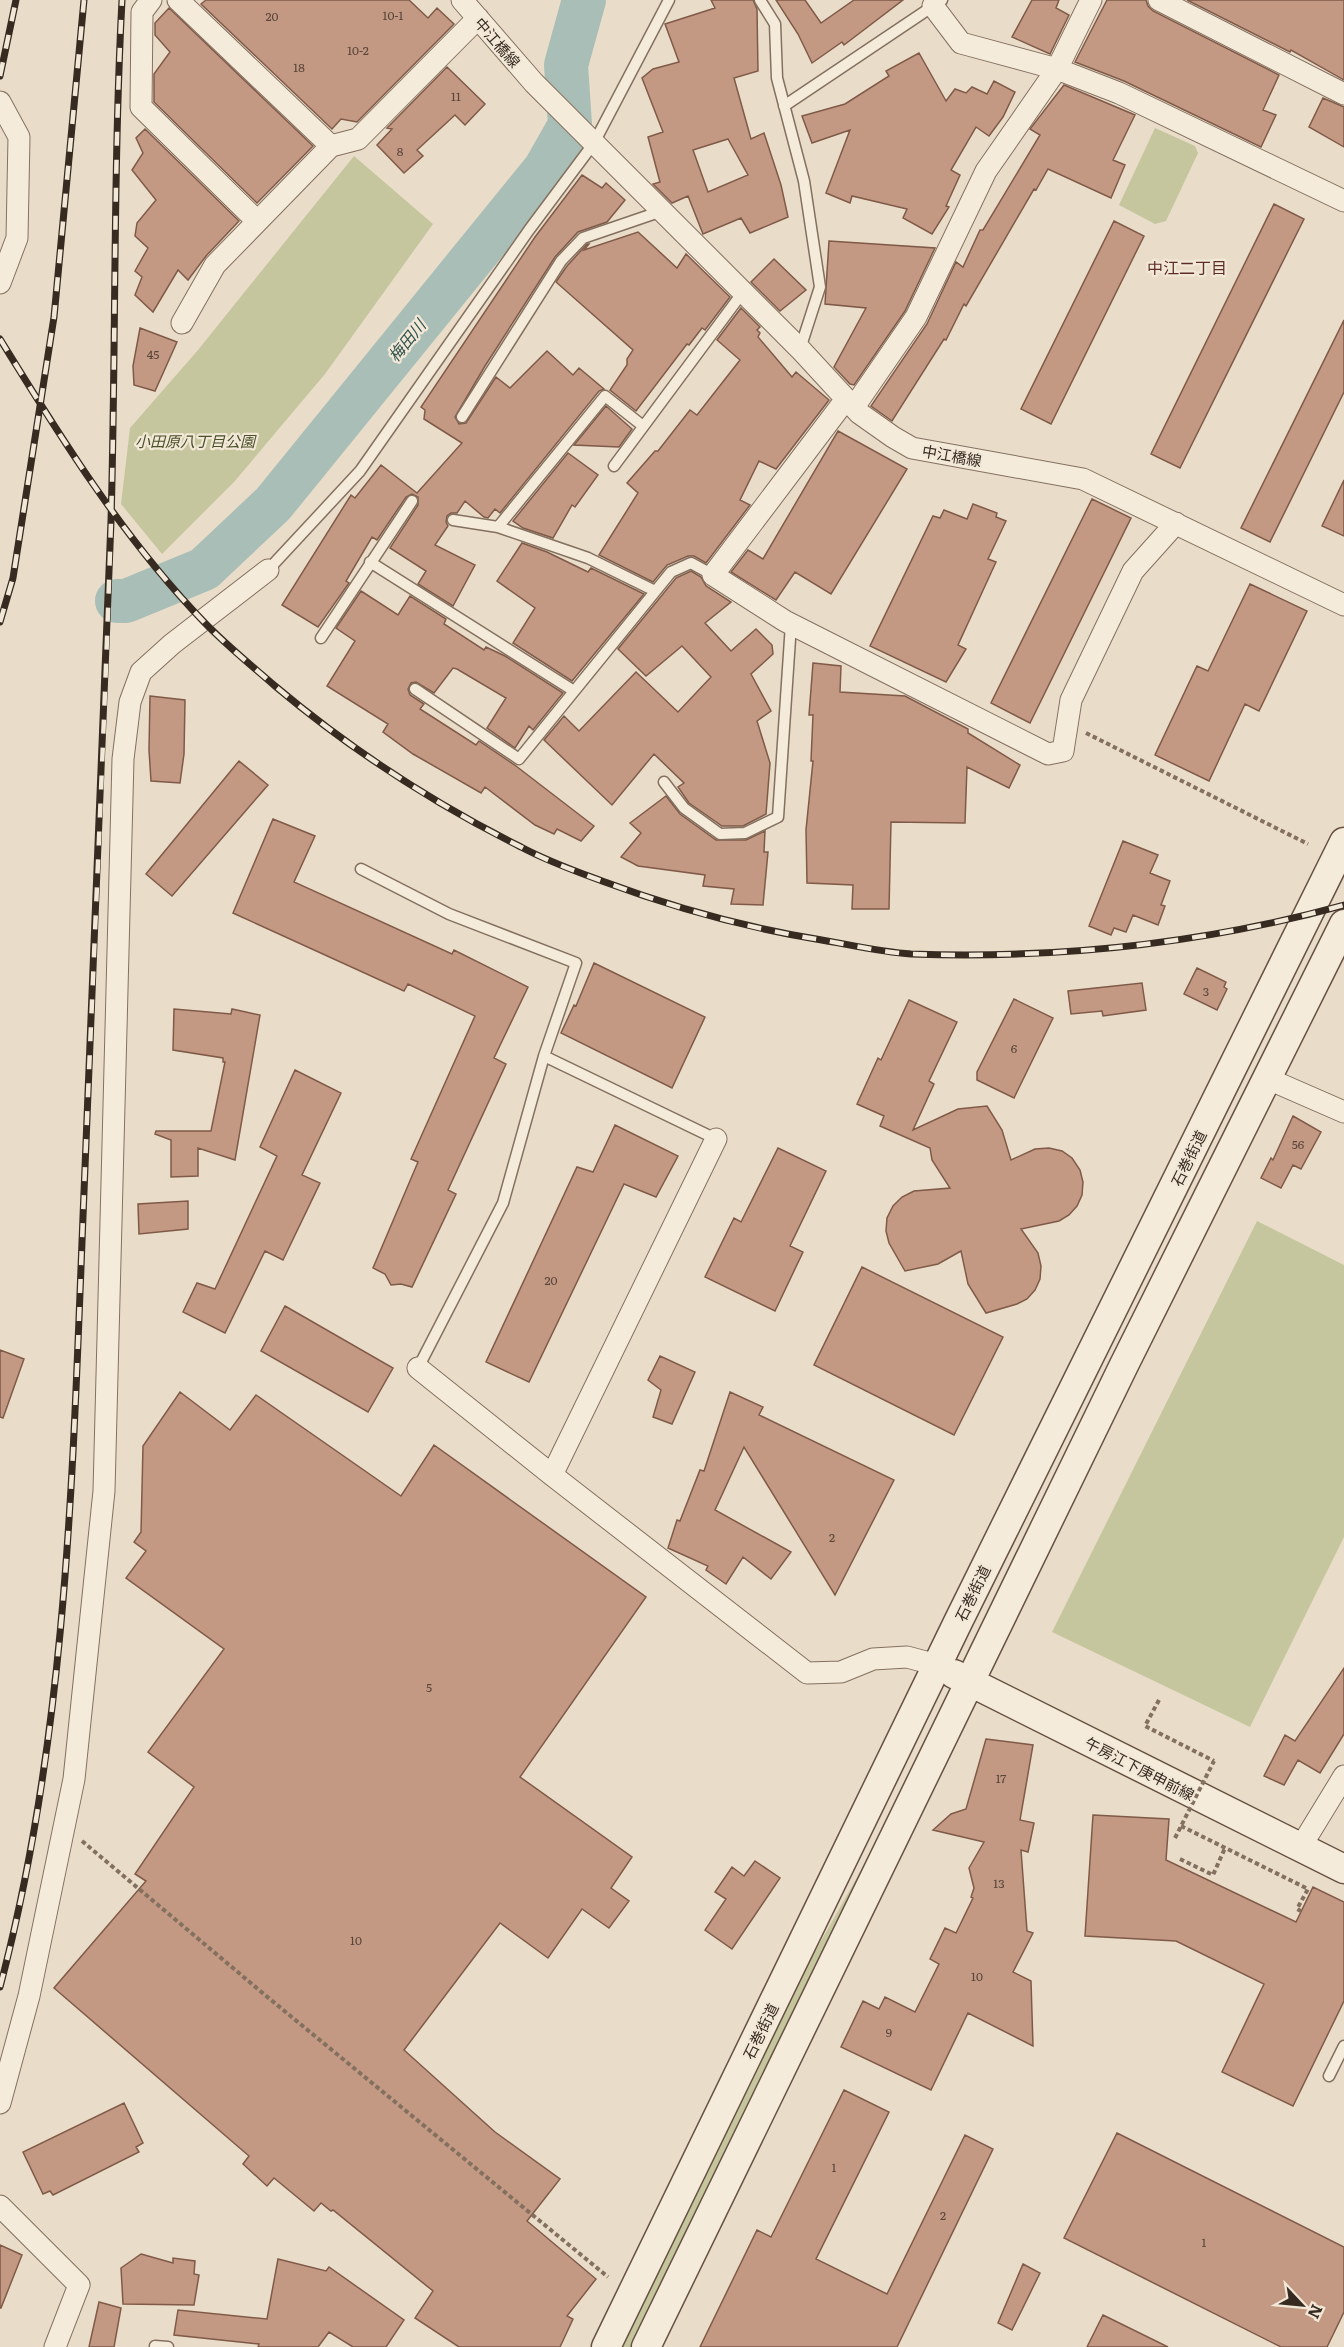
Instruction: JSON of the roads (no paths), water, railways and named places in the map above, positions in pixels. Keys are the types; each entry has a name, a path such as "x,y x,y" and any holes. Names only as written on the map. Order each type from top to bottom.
{"street":[{"path":"151,0 142,12 141,107 258,221"},
{"path":"178,0 331,146"},
{"name":"中江橋線","path":"462,0 534,83 800,349 850,403 893,438 912,448 1083,479 1344,605"},
{"path":"1091,0 1057,69 986,171 916,317 713,575 791,624 1048,754 1063,752 1071,700 1133,572 1176,523"},
{"path":"1159,0 1344,94"},
{"path":"937,3 961,43 1057,69 1119,93 1344,201"},
{"path":"182,323 215,264 331,146 358,139 478,18"},
{"path":"0,102 19,137 17,238 0,283"},
{"path":"0,2103 29,1996 74,1779 104,1491 123,759 130,702 141,672 172,644 268,570"},
{"name":"石巻街道","path":"606,2347 937,1665 1344,842"},
{"path":"646,2347 1114,1386 1344,924"},
{"path":"1266,1078 1344,1112"},
{"path":"552,1475 716,1139"},
{"path":"418,1368 807,1673 841,1672 873,1659 907,1657 937,1665"},
{"name":"午房江下庚申前線","path":"937,1665 1344,1869"},
{"path":"1300,1848 1344,1776"},
{"path":"0,2206 79,2285 55,2347"}],"lane":[{"path":"268,570 360,471 529,230 590,138 669,0"},
{"path":"760,0 775,24 777,78 804,181 820,287 800,349"},
{"path":"784,106 937,3"},
{"path":"462,417 561,261 583,238 662,211"},
{"path":"614,465 743,292"},
{"path":"498,527 604,396 643,426"},
{"path":"321,638 412,501"},
{"path":"453,520 498,527 588,558 656,591"},
{"path":"370,562 574,691"},
{"path":"416,689 519,759 671,572 691,563 713,575"},
{"path":"664,782 684,808 720,834 745,833 778,818 791,624"},
{"path":"362,869 448,914 576,963 544,1056 503,1203 418,1368"},
{"path":"544,1056 716,1139"},
{"path":"1329,2076 1344,2046"},
{"path":"155,2346 168,2347"}],"waterway":[{"name":"梅田川","path":"117,601 126,601 204,569 273,504 545,169 570,125 566,65 584,0"}],"railway":[{"path":"0,76 16,0"},
{"path":"0,622 13,578 54,317 84,0"},
{"path":"0,1987 23,1889 41,1790 64,1592 71,1492 108,605 113,456 117,130 122,0"},
{"path":"0,339 70,450 120,522 174,590 221,639 303,709 393,774 488,830 551,861 655,899 735,922 864,948 911,954 1020,954 1129,946 1237,930 1344,905"}],"district":[{"name":"中江二丁目","path":"1187,267"}],"park label":[{"name":"小田原八丁目公園","path":"195,440"}]}
